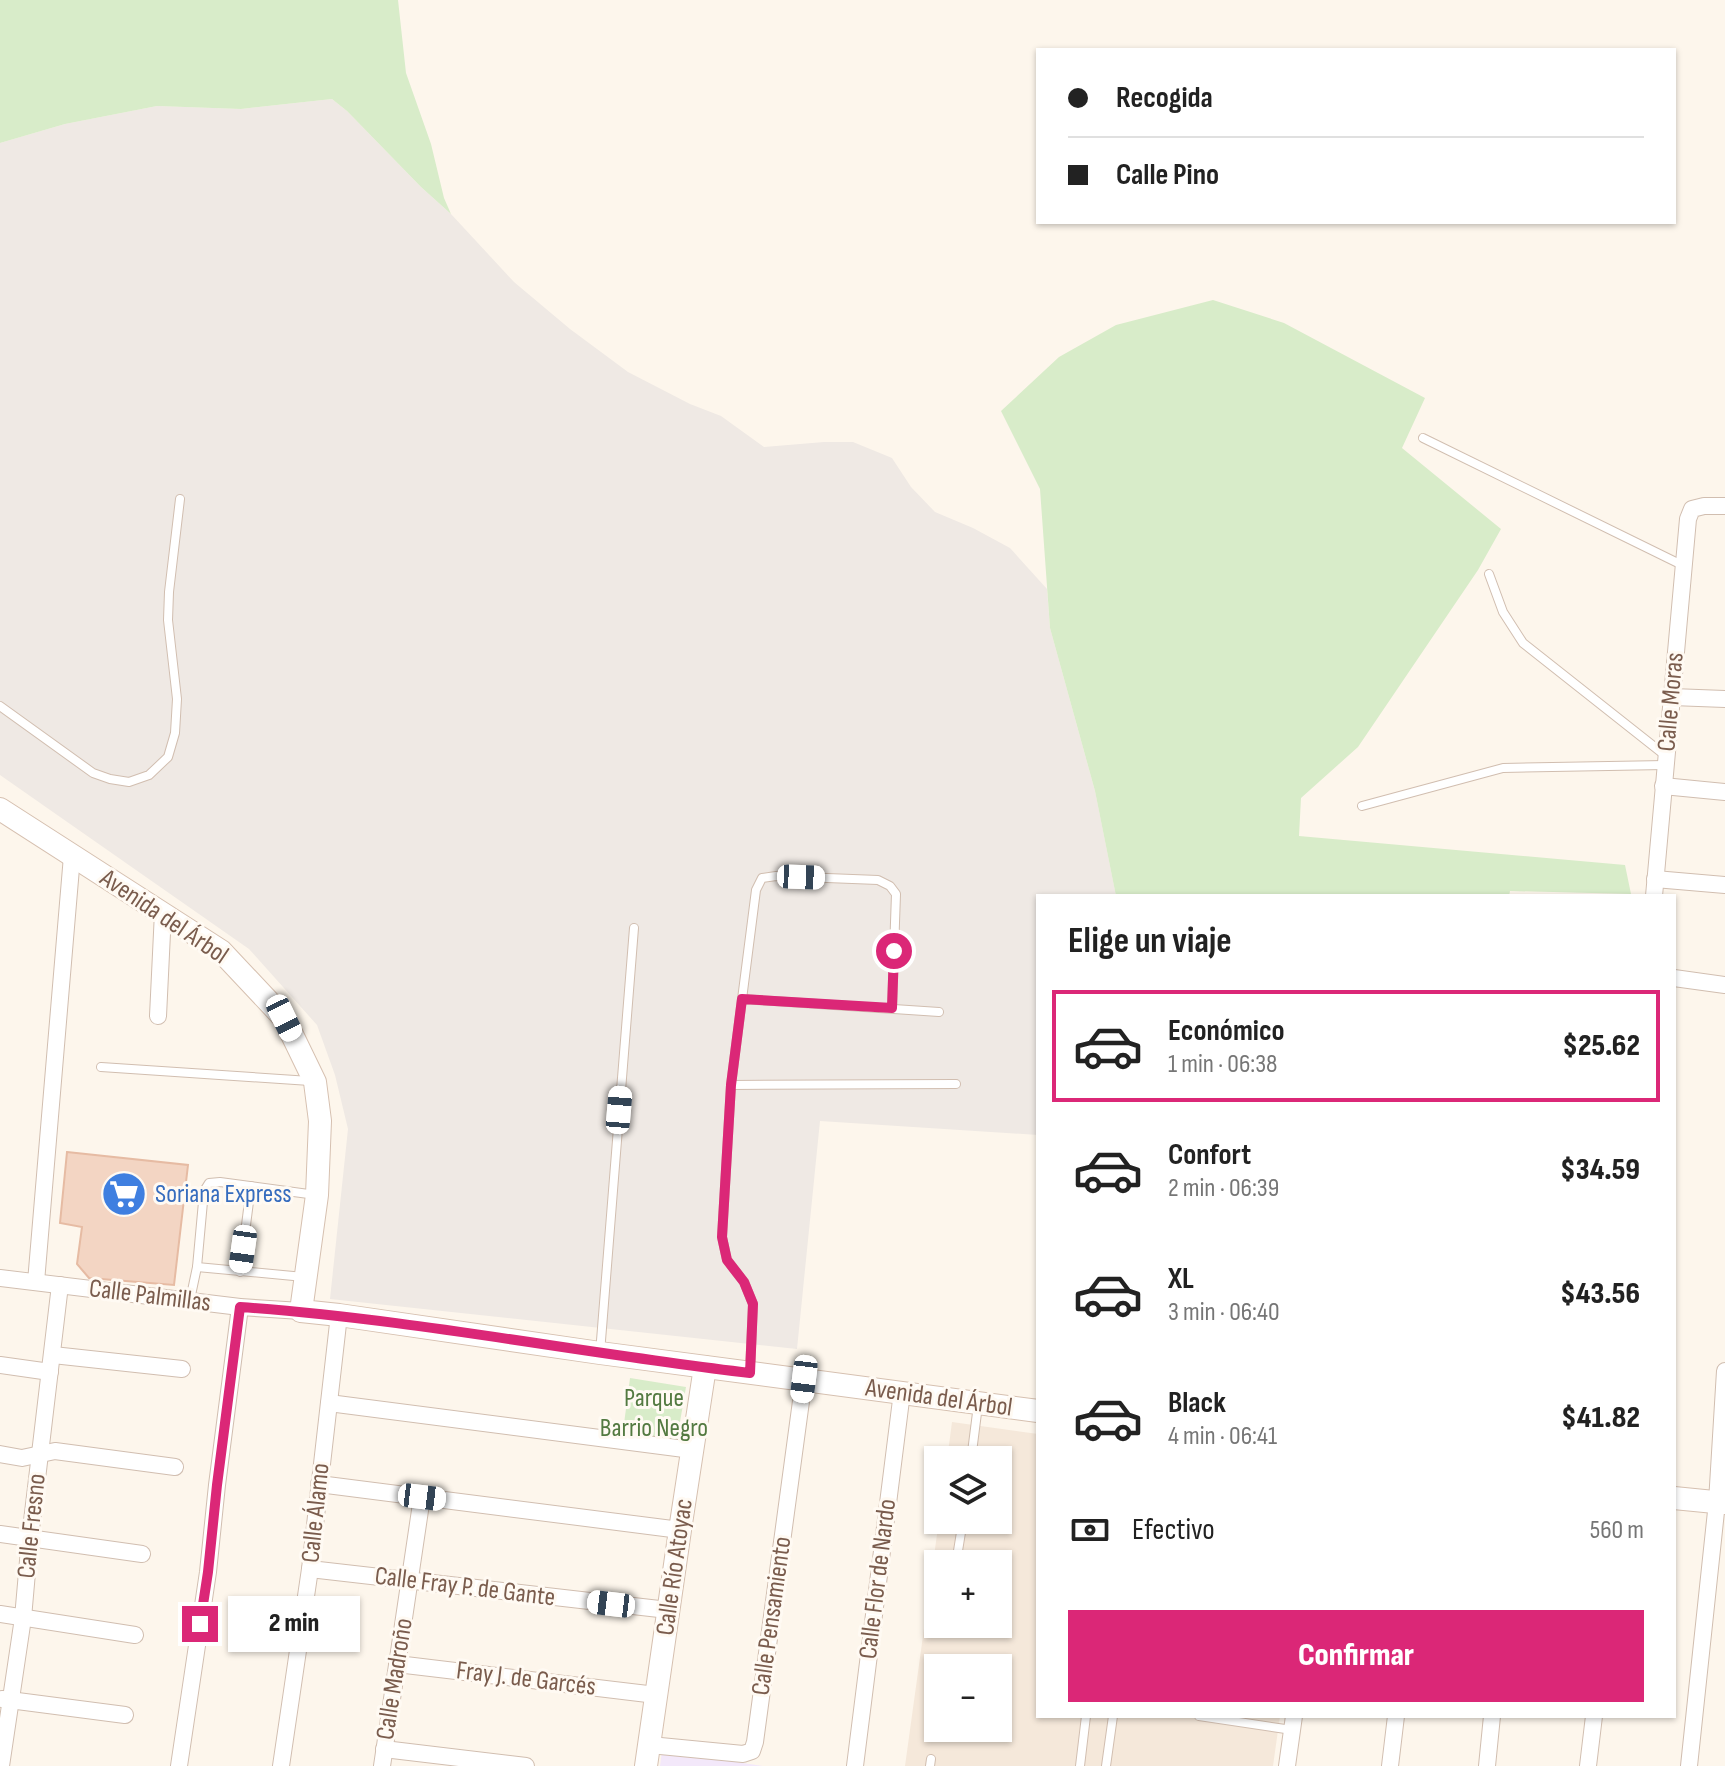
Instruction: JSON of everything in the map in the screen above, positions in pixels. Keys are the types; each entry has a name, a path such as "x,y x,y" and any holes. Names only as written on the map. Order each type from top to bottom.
{"street":[{"name":"Calle Moras","path":"1655,888 1688,519 1692,509 1725,506"},
{"path":"1672,697 1725,699"},
{"path":"1663,786 1725,792"},
{"name":"Avenida del Árbol","path":"0,809 221,951 284,1018 315,1082 320,1121 317,1195 301,1311 1036,1411"},
{"path":"36,1282 72,856"},
{"path":"1655,888 1725,885"},
{"path":"158,1016 163,912"},
{"path":"1676,978 1725,985"},
{"name":"Calle Palmillas","path":"0,1278 240,1307 301,1311"},
{"name":"Calle Fresno","path":"1,1766 5,1699 23,1618 60,1285"},
{"path":"179,1766 208,1572 240,1307"},
{"name":"Calle Álamo","path":"281,1766 310,1569 339,1315"},
{"path":"53,1355 182,1369"},
{"path":"0,1365 50,1372"},
{"name":"Calle Río Atoyac","path":"648,1755 705,1367"},
{"path":"1689,1766 1721,1502 1725,1371"},
{"name":"Calle Pensamiento","path":"648,1755 743,1754 752,1751 804,1379"},
{"name":"Calle Flor de Nardo","path":"855,1766 902,1392"},
{"path":"329,1403 692,1450"},
{"path":"0,1454 22,1458 55,1451 175,1467"},
{"path":"319,1484 680,1530"},
{"name":"Calle Madroño","path":"383,1758 422,1497"},
{"path":"1676,1498 1721,1502"},
{"path":"0,1534 142,1554"},
{"name":"Calle Fray P. de Gante","path":"310,1569 668,1610"},
{"path":"0,1614 135,1635"},
{"name":"Fray J. de Garcés","path":"397,1664 656,1695"},
{"path":"5,1699 125,1715"},
{"path":"1390,1766 1396,1718"},
{"path":"1487,1766 1492,1718"},
{"path":"1588,1766 1594,1718"},
{"path":"1287,1766 1293,1723"},
{"path":"383,1758 526,1766"}],"lane":[{"path":"1423,438 1682,565"},
{"path":"0,706 93,773 110,779 129,782 149,775 168,757 175,733 177,699 168,620 169,592 180,499"},
{"path":"1489,574 1503,612 1523,643 1666,760"},
{"path":"1362,806 1503,768 1666,760"},
{"path":"750,1373 753,1304 744,1282 727,1260 722,1237 731,1085 756,890 762,878 878,880 890,886 896,894 892,1008"},
{"path":"600,1353 634,928"},
{"path":"742,999 939,1012"},
{"path":"101,1067 315,1082"},
{"path":"731,1085 956,1084"},
{"path":"190,1300 197,1267 204,1191 209,1183 317,1195"},
{"path":"240,1272 251,1186"},
{"path":"197,1267 305,1278"},
{"path":"973,1446 978,1404"},
{"path":"1080,1766 1086,1718"},
{"path":"1106,1766 1113,1718"},
{"path":"1226,1718 1293,1723"}],"shaded area":[{"path":"332,99 451,214 514,282 628,372 690,404 721,416 764,447 853,442 892,458 911,487 935,512 1010,548 1047,589 1050,628 1095,791 1116,894 1036,894 1036,1135 820,1121 797,1349 330,1299 348,1129 335,1075 317,1025 249,949 0,775 0,143 65,124 157,106 241,109"},
{"path":"952,1422 1036,1434 1036,1718 1280,1718 1273,1766 905,1766 924,1629 924,1638 1012,1638 1012,1550 935,1550 937,1534 1012,1534 1012,1446 949,1446"},
{"path":"662,1751 763,1766 660,1766"}],"green space":[{"path":"0,0 398,0 406,73 451,214 332,99 241,109 157,106 65,124 0,143"},
{"path":"1213,300 1284,323 1425,398 1402,448 1501,529 1478,570 1358,747 1301,798 1299,836 1625,865 1631,894 1510,891 1509,894 1116,894 1095,791 1050,628 1040,489 1001,411 1059,357 1116,325"},
{"name":"Parque Barrio Negro","path":"630,1378 686,1387 676,1445 622,1439"}],"building":[{"name":"Soriana Express","path":"67,1152 188,1165 174,1285 89,1278 77,1264 82,1227 60,1223"}],"place":[{"name":"Soriana Express","path":"124,1194"}],"route":[{"path":"200,1624 240,1307 339,1315 750,1373 753,1304 744,1282 727,1260 722,1237 731,1085 742,999 892,1008 894,951"}]}
